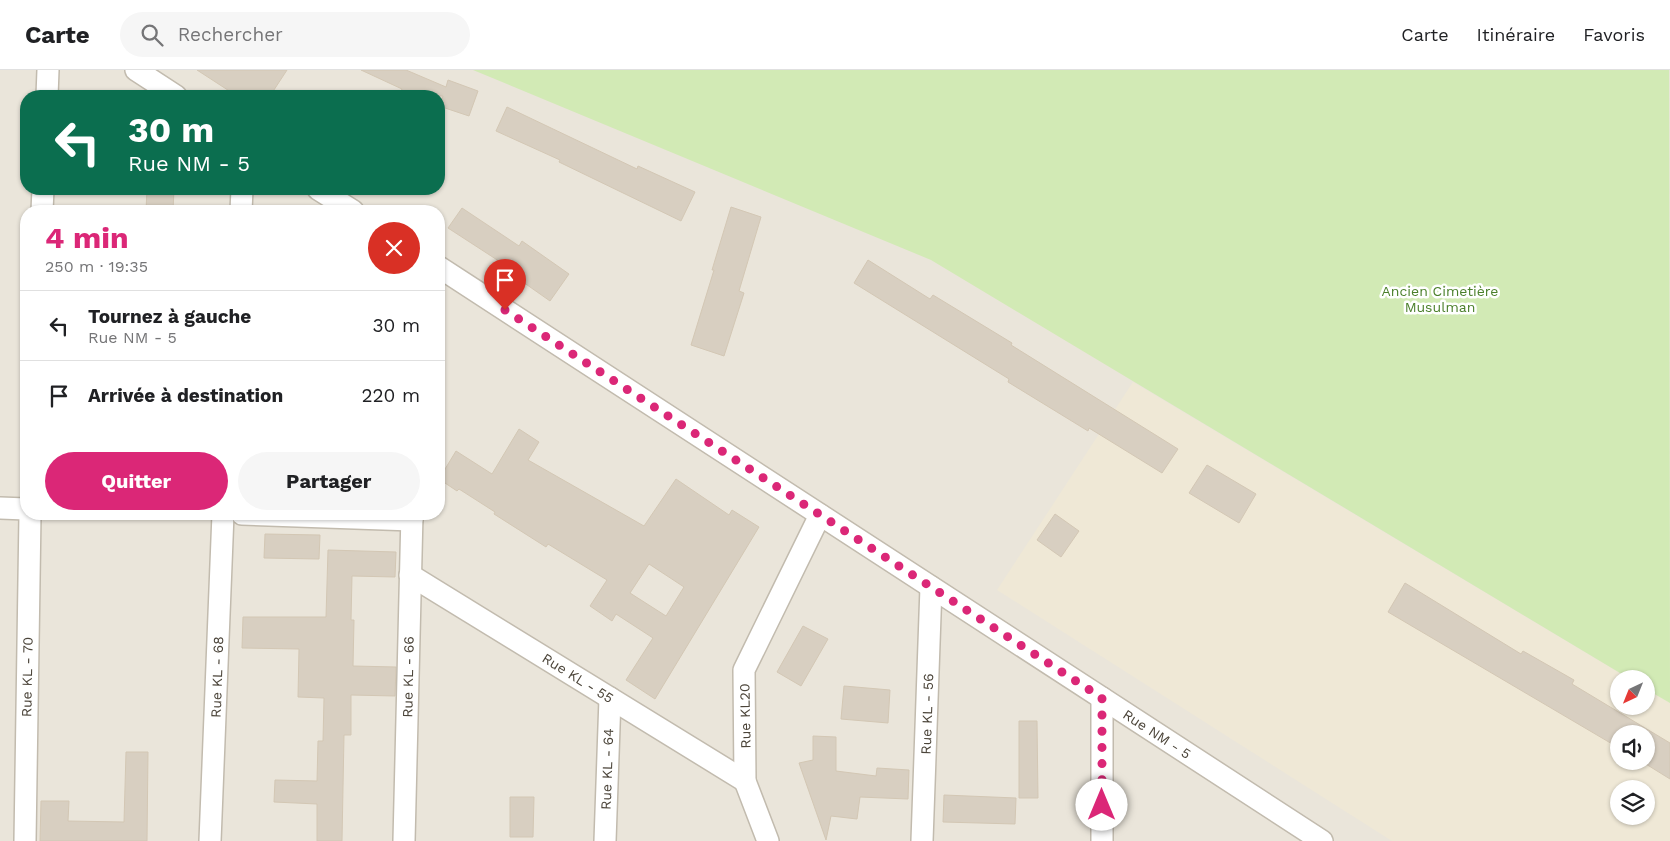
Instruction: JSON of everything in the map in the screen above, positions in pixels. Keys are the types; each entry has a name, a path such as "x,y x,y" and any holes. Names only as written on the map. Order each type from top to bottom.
{"street":[{"path":"47,90 48,70"},
{"path":"136,70 167,90"},
{"path":"327,195 343,205"},
{"name":"Rue NM - 5","path":"445,271 1102,698 1295,833 1322,841"},
{"path":"0,508 20,509"},
{"name":"Rue KL20","path":"768,841 745,781 744,670 820,515"},
{"name":"Rue KL - 70","path":"25,841 30,520"},
{"name":"Rue KL - 68","path":"210,841 223,520"},
{"name":"Rue KL - 66","path":"404,841 412,520"},
{"name":"Rue KL - 55","path":"410,575 745,781"},
{"name":"Rue KL - 56","path":"922,841 931,587"},
{"name":"Rue KL - 64","path":"605,841 610,698"},
{"path":"1102,698 1102,841"}],"shaded area":[{"path":"0,70 1670,70 1670,841 0,841"},
{"path":"1133,382 1615,670 1610,670 1610,715 1655,715 1655,694 1670,703 1670,841 1392,841 997,590"}],"green space":[{"name":"Ancien Cimetière Musulman","path":"473,70 1669,70 1670,703 1655,694 1655,670 1615,670 931,260"}],"building":[{"path":"197,70 287,70 274,90 228,90"},
{"path":"361,70 406,70 446,87 448,80 478,91 469,116 445,108 445,90 402,89"},
{"path":"507,107 637,169 638,166 695,192 681,221 559,162 560,160 496,131"},
{"path":"147,195 174,195 173,205 146,205"},
{"path":"731,207 761,217 739,291 744,293 724,356 691,345"},
{"path":"462,208 519,246 522,241 569,274 550,301 503,268 505,265 448,228"},
{"path":"868,260 930,299 933,295 1012,343 1011,345 1178,449 1162,473 1089,428 1088,431 1008,382 1009,379 854,283"},
{"path":"519,429 539,442 528,460 644,526 676,479 729,515 732,510 759,527 655,699 626,680 653,638 616,614 612,621 590,606 607,580 548,544 546,547 459,489 457,491 445,483 445,469 456,451 492,474","holes":["649,564 684,587 666,616 630,593"]},
{"path":"1207,465 1256,494 1239,523 1189,493"},
{"path":"1055,514 1079,531 1061,557 1037,540"},
{"path":"265,534 320,535 319,559 264,558"},
{"path":"328,550 396,552 395,577 352,576 351,620 354,620 353,666 396,667 395,696 351,695 351,735 344,735 342,841 317,841 317,804 274,802 275,780 317,781 318,741 323,741 324,698 298,697 299,649 242,648 243,617 326,617"},
{"path":"1405,583 1521,654 1523,651 1574,680 1572,684 1610,707 1610,715 1623,715 1640,725 1610,725 1610,743 1388,612"},
{"path":"803,626 828,639 801,686 777,672"},
{"path":"844,686 890,690 888,723 841,719"},
{"path":"1019,721 1037,721 1038,798 1019,798"},
{"path":"1655,734 1670,743 1670,779 1655,770"},
{"path":"813,736 836,737 836,771 876,776 877,768 909,770 908,799 860,797 857,819 831,816 826,840 799,763 813,760"},
{"path":"126,752 148,752 147,841 40,841 41,801 69,801 68,821 124,822"},
{"path":"944,795 1016,798 1015,824 943,822"},
{"path":"510,797 534,797 533,837 510,837"}],"route":[{"path":"505,310 1102,698 1102,805"}]}
